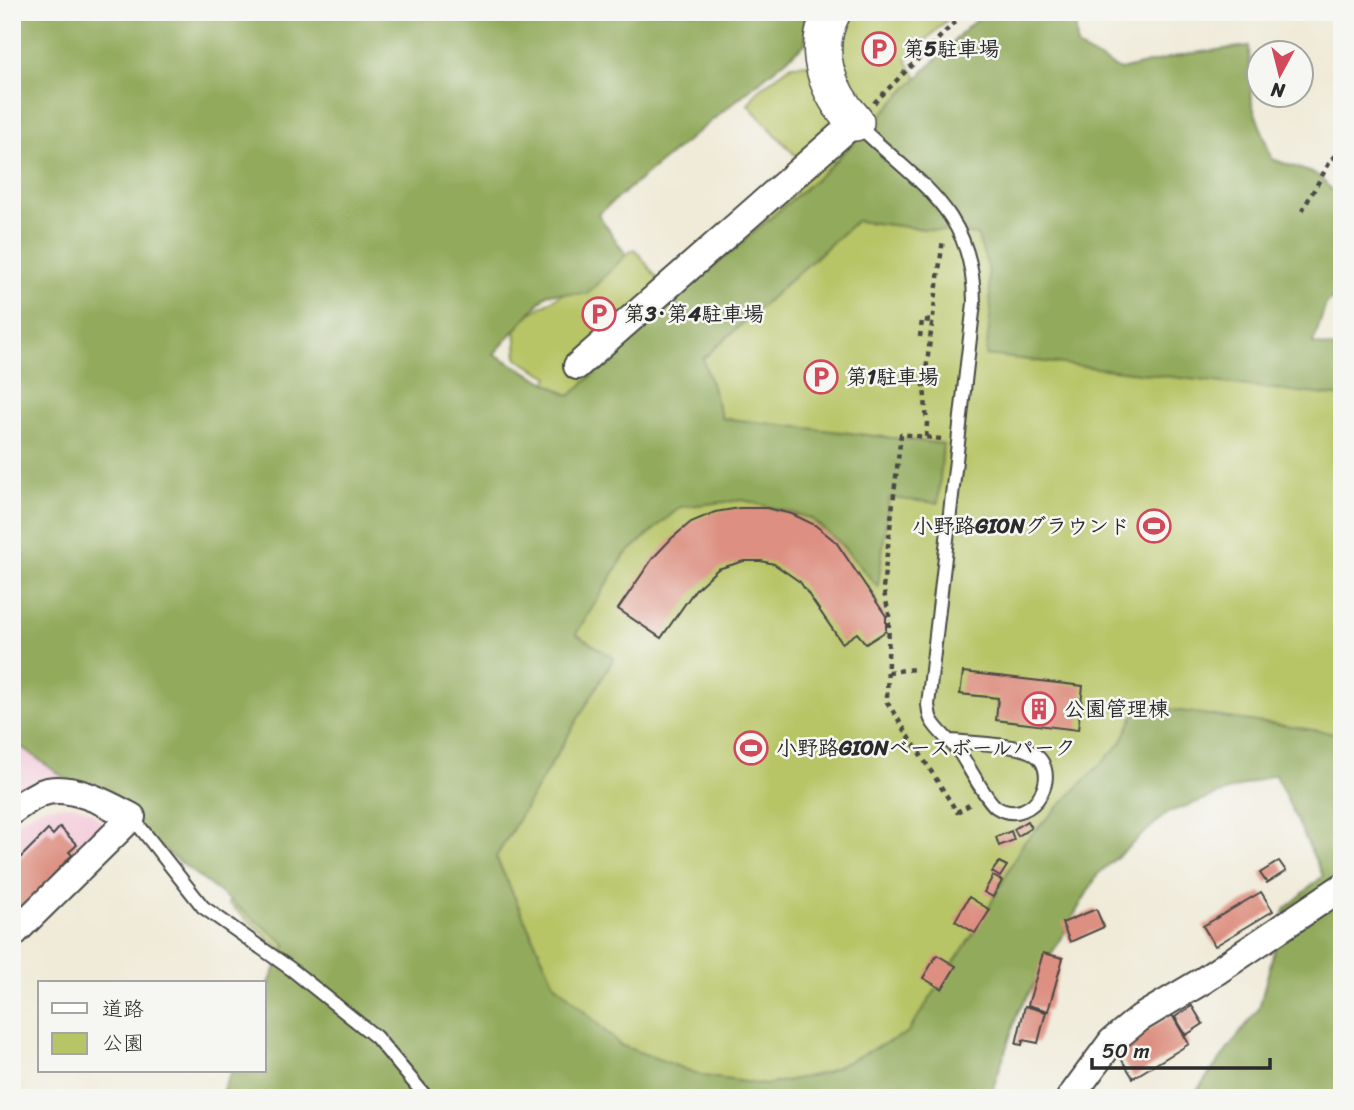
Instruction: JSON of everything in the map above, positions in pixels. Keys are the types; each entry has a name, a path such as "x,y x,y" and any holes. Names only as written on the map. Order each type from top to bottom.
{"street":[{"path":"577,366 855,122 840,106 829,86 824,66 823,43 832,12"},
{"path":"12,811 43,792 75,791 103,801 132,817 12,935"},
{"path":"1070,1098 1112,1041 1140,1018 1204,980 1342,887"}],"lane":[{"path":"855,122 932,193 952,216 965,243 974,275 974,303 928,705 931,721 951,741 995,806 1012,812 1029,809 1040,798 1046,786 1046,772 1039,758 1026,750 951,741"},
{"path":"132,817 203,907 291,968 376,1037 427,1098"}],"path":[{"path":"855,122 965,12"},
{"path":"1302,211 1331,160 1342,147"},
{"path":"926,437 924,386 943,235"},
{"path":"920,337 922,320 932,321"},
{"path":"883,588 901,434 958,441"},
{"path":"888,671 932,668"}],"shaded area":[{"path":"12,649 65,768 64,779 36,779 12,795"},
{"path":"73,805 92,812 109,829 12,921 12,825 43,807"}],"green space":[{"path":"12,12 810,12 805,44 598,214 626,255 587,294 548,293 494,354 570,396 641,329 825,171 986,12 1075,12 1077,47 1120,70 1186,54 1246,46 1246,108 1253,108 1272,159 1318,175 1342,202 1342,292 1326,304 1313,344 1342,349 1342,397 986,355 991,309 988,267 977,235 856,221 703,359 722,418 943,444 938,503 889,498 878,587 838,541 810,518 743,500 680,507 625,555 576,634 614,658 496,857 554,983 620,1045 704,1076 765,1085 824,1073 907,1033 981,922 1023,843 1121,743 1139,705 1342,734 1342,1098 1191,1098 1259,1008 1285,909 1323,876 1275,774 1167,813 1098,874 1018,1012 990,1098 219,1098 231,1072 266,1072 266,990 286,944 176,859 16,743 12,729"},
{"path":"819,12 955,12 906,60 952,131 1245,323 1342,364 1342,862 1274,747 1071,854 974,1098 452,1098 228,903 266,856 512,463 549,377 517,359 515,323 635,249 667,291 812,173 748,105 758,90 792,65 812,64"}],"building":[{"path":"767,508 792,514 815,525 836,542 886,616 886,631 866,644 857,633 842,643 800,582 774,564 761,561 744,561 718,569 695,590 661,638 618,609 653,558 691,522 715,512"},
{"name":"公園管理棟","path":"963,672 1083,686 1078,730 996,720 998,698 960,694"},
{"path":"1027,821 1031,828 1018,836 1014,829"},
{"path":"60,827 77,845 69,852 72,855 12,918 12,866 48,830 53,835"},
{"path":"1011,831 1014,840 999,846 996,837"},
{"path":"1279,861 1286,871 1267,883 1260,873"},
{"path":"999,862 1007,866 1000,877 992,872"},
{"path":"993,876 1002,881 993,897 984,892"},
{"path":"1261,892 1273,911 1215,946 1203,926"},
{"path":"969,897 990,910 975,933 955,921"},
{"path":"1096,909 1104,927 1070,942 1062,923"},
{"path":"1043,953 1063,958 1048,1011 1028,1005"},
{"path":"937,955 956,966 942,989 923,978"},
{"path":"1025,1006 1046,1012 1038,1043 1023,1040 1022,1045 1016,1044"},
{"path":"1192,1006 1203,1024 1186,1035 1175,1017"},
{"path":"1172,1015 1189,1044 1133,1078 1115,1049"}],"place":[{"name":"第5駐車場","path":"879,49"},
{"name":"第3･第4駐車場","path":"599,314"},
{"name":"第1駐車場","path":"821,377"},
{"name":"小野路GIONグラウンド","path":"1154,526"},
{"name":"公園管理棟","path":"1039,709"},
{"name":"小野路GIONベースボールパーク","path":"751,748"}]}
